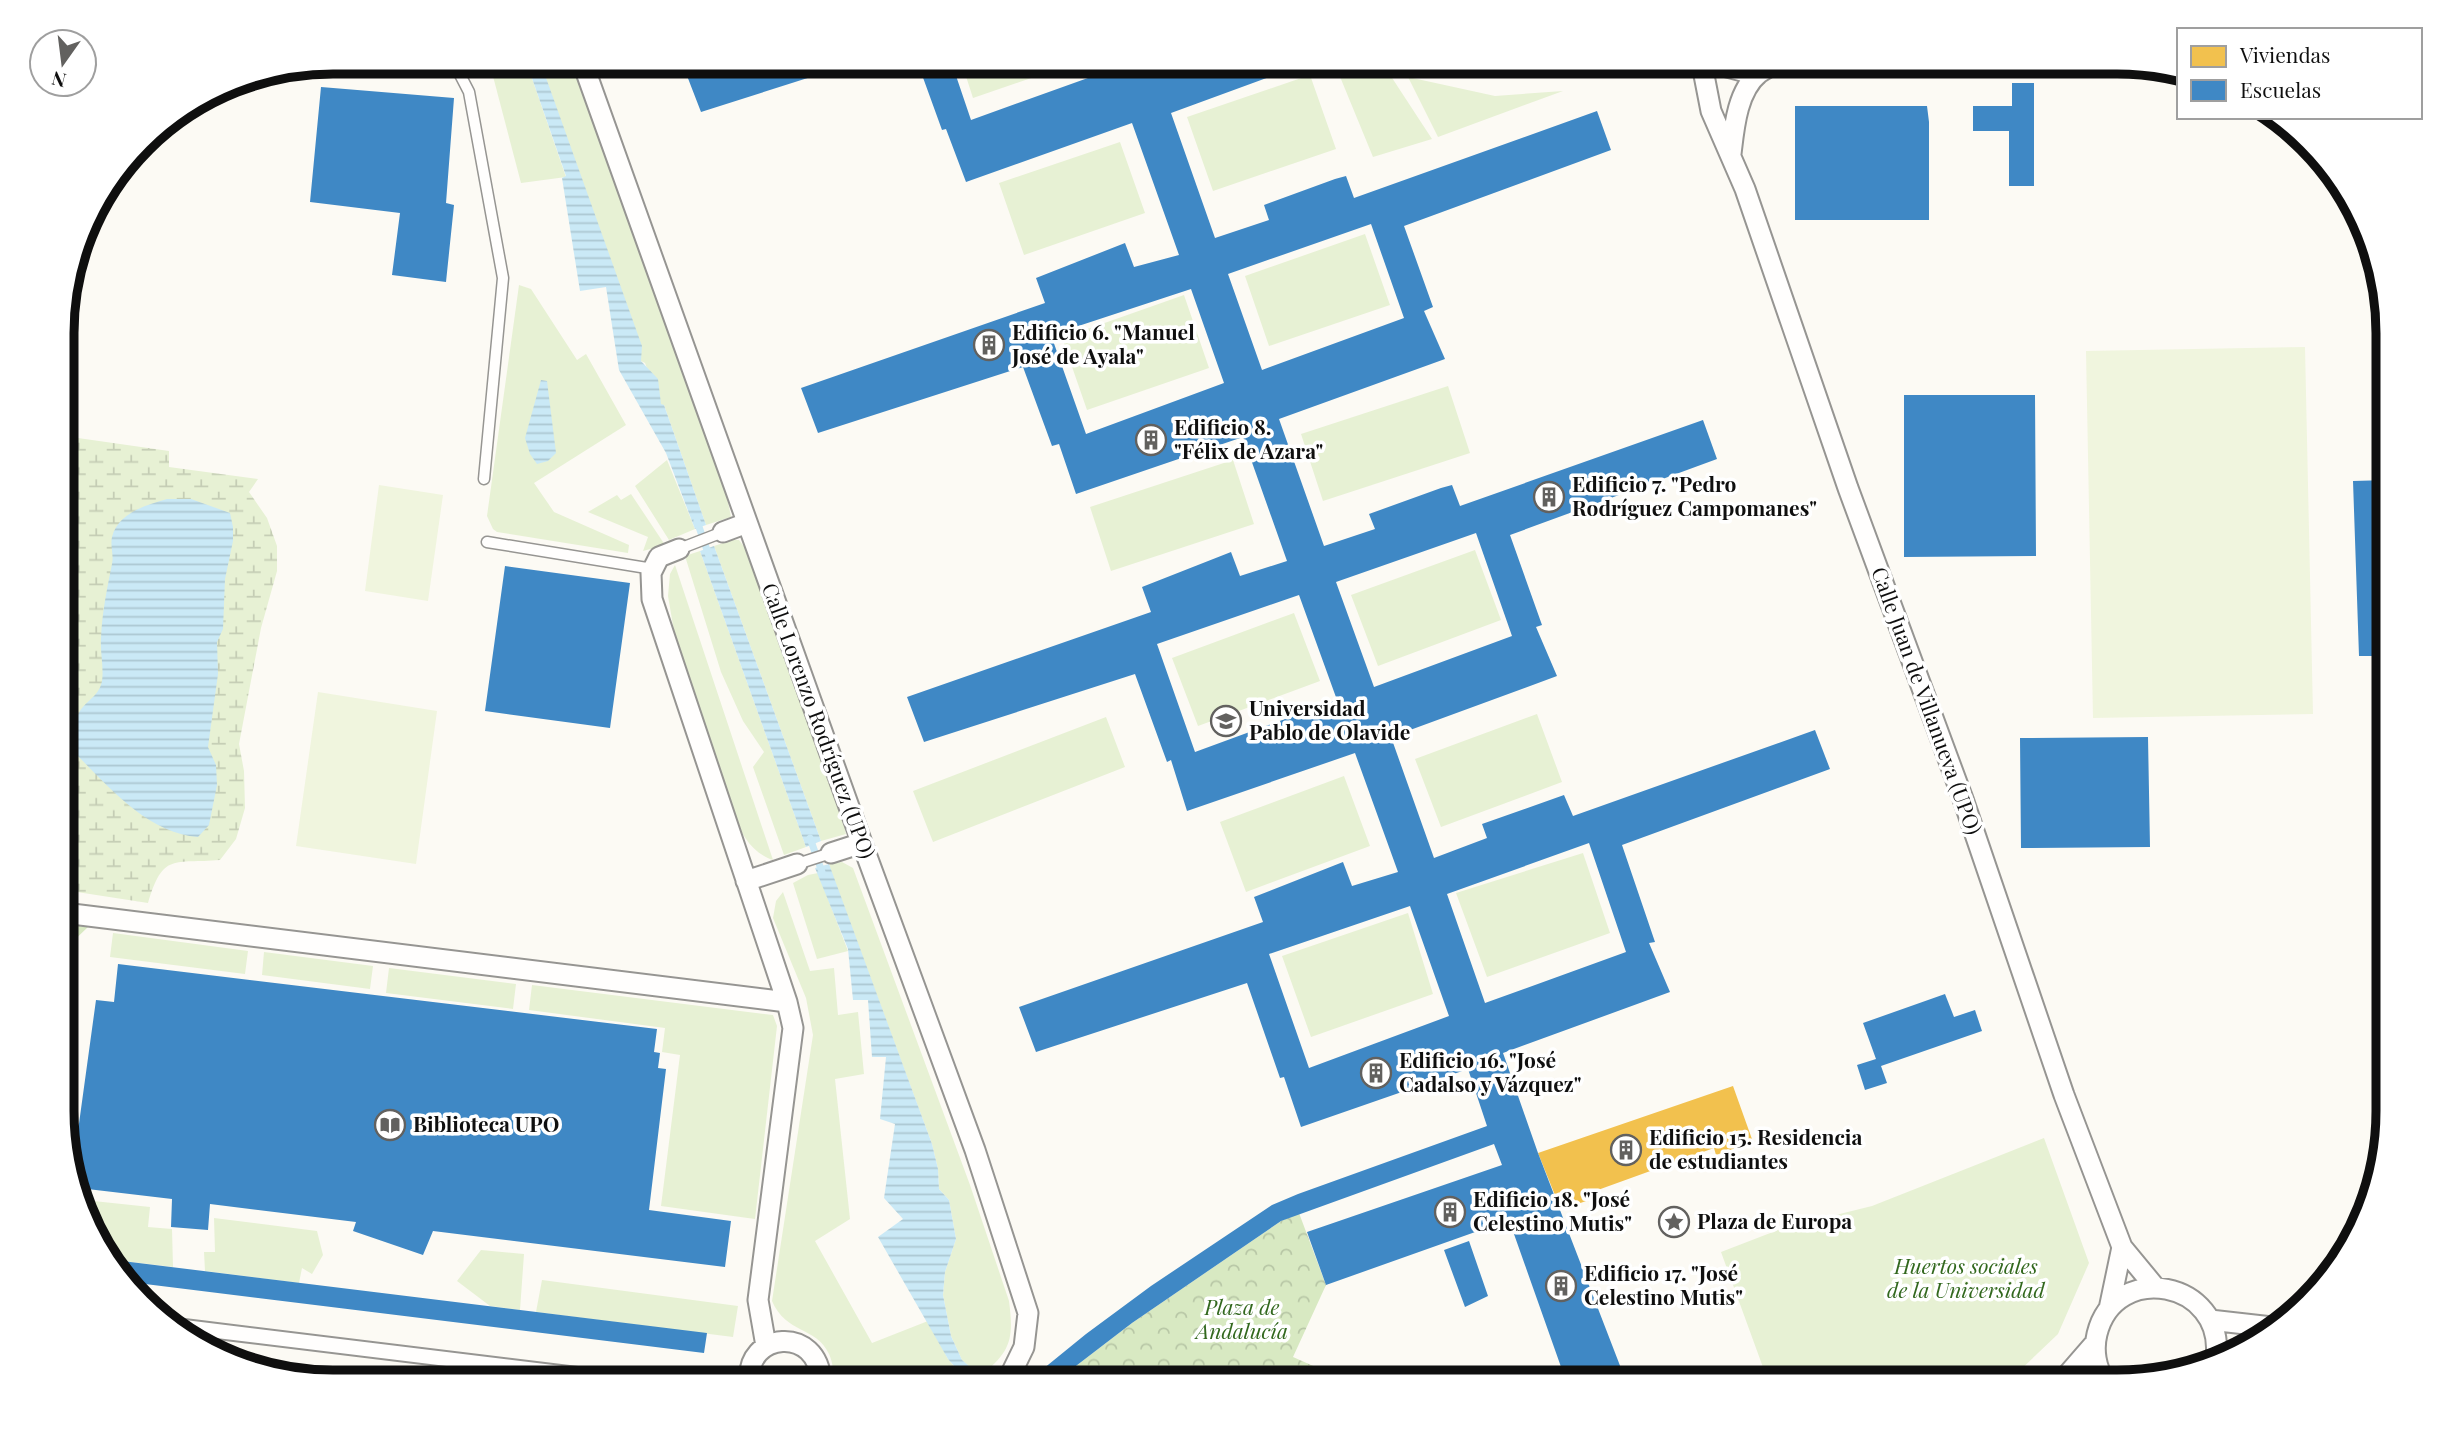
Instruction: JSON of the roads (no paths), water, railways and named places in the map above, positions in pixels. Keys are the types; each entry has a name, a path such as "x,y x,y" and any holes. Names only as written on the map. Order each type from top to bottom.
{"street":[{"name":"Calle Lorenzo Rodríguez (UPO)","path":"587,74 975,1150 1028,1313 1024,1347 1012,1370"},
{"name":"Calle Juan de Villanueva (UPO)","path":"1704,74 1711,111 1731,154 1848,488 1963,799 2064,1095 2122,1247 2155,1287"},
{"path":"1731,154 1738,114 1744,96 1757,75 1753,74"},
{"path":"723,532 747,523"},
{"path":"679,549 659,557 651,573 652,600 793,1028 758,1300 766,1346"},
{"path":"831,853 862,843"},
{"path":"746,881 797,864"},
{"path":"74,914 786,1002"},
{"path":"2109,1309 2122,1247"},
{"path":"2100,1370 2096,1360 2095,1343 2099,1325 2109,1309 2122,1297 2155,1287 2172,1289 2188,1296 2201,1307 2215,1334 2216,1350"},
{"path":"2210,1320 2264,1324"},
{"path":"192,1328 537,1370"},
{"path":"751,1370 757,1354 766,1346 790,1341 801,1344 810,1351 817,1360 819,1370"},
{"path":"2072,1370 2095,1343"}],"lane":[{"path":"460,74 469,92 503,278 484,479"},
{"path":"679,549 723,532"},
{"path":"487,542 653,569"},
{"path":"797,864 831,853"}],"water":[{"path":"531,74 545,74 642,346 641,361 658,379 661,404 664,405 706,525 695,529 666,453 619,370 606,287 580,291 562,178 566,176"},
{"path":"541,380 547,381 556,453 548,461 537,464 530,454 525,438"},
{"path":"167,499 191,499 230,513 233,527 233,541 225,579 223,629 217,642 218,674 208,747 216,765 217,785 209,825 198,837 179,834 146,818 101,780 75,753 74,748 78,715 102,681 101,643 112,561 112,537 120,522 134,511"},
{"path":"714,546 821,841 806,847 700,551"},
{"path":"829,864 932,1144 939,1189 949,1200 956,1239 945,1272 943,1295 951,1336 962,1360 974,1370 958,1370 948,1359 878,1237 903,1219 884,1198 895,1124 880,1119 886,1057 872,1057 868,1000 853,1000 848,949 815,868"}],"waterway":[{"path":"697,521 709,556"},
{"path":"810,838 822,872"}],"place":[{"name":"Edificio 6. \"Manuel José de Ayala\"","path":"989,345"},
{"name":"Edificio 8. \"Félix de Azara\"","path":"1151,440"},
{"name":"Edificio 7. \"Pedro Rodríguez Campomanes\"","path":"1549,497"},
{"name":"Universidad Pablo de Olavide","path":"1226,721"},
{"name":"Edificio 16. \"José Cadalso y Vázquez\"","path":"1376,1073"},
{"name":"Biblioteca UPO","path":"390,1125"},
{"name":"Edificio 15. Residencia de estudiantes","path":"1626,1150"},
{"name":"Edificio 18. \"José Celestino Mutis\"","path":"1450,1212"},
{"name":"Plaza de Europa","path":"1674,1222"},
{"name":"Edificio 17. \"José Celestino Mutis\"","path":"1561,1286"}],"park label":[{"name":"Huertos sociales de la Universidad","path":"1966,1279"},
{"name":"Plaza de Andalucía","path":"1242,1320"}]}
